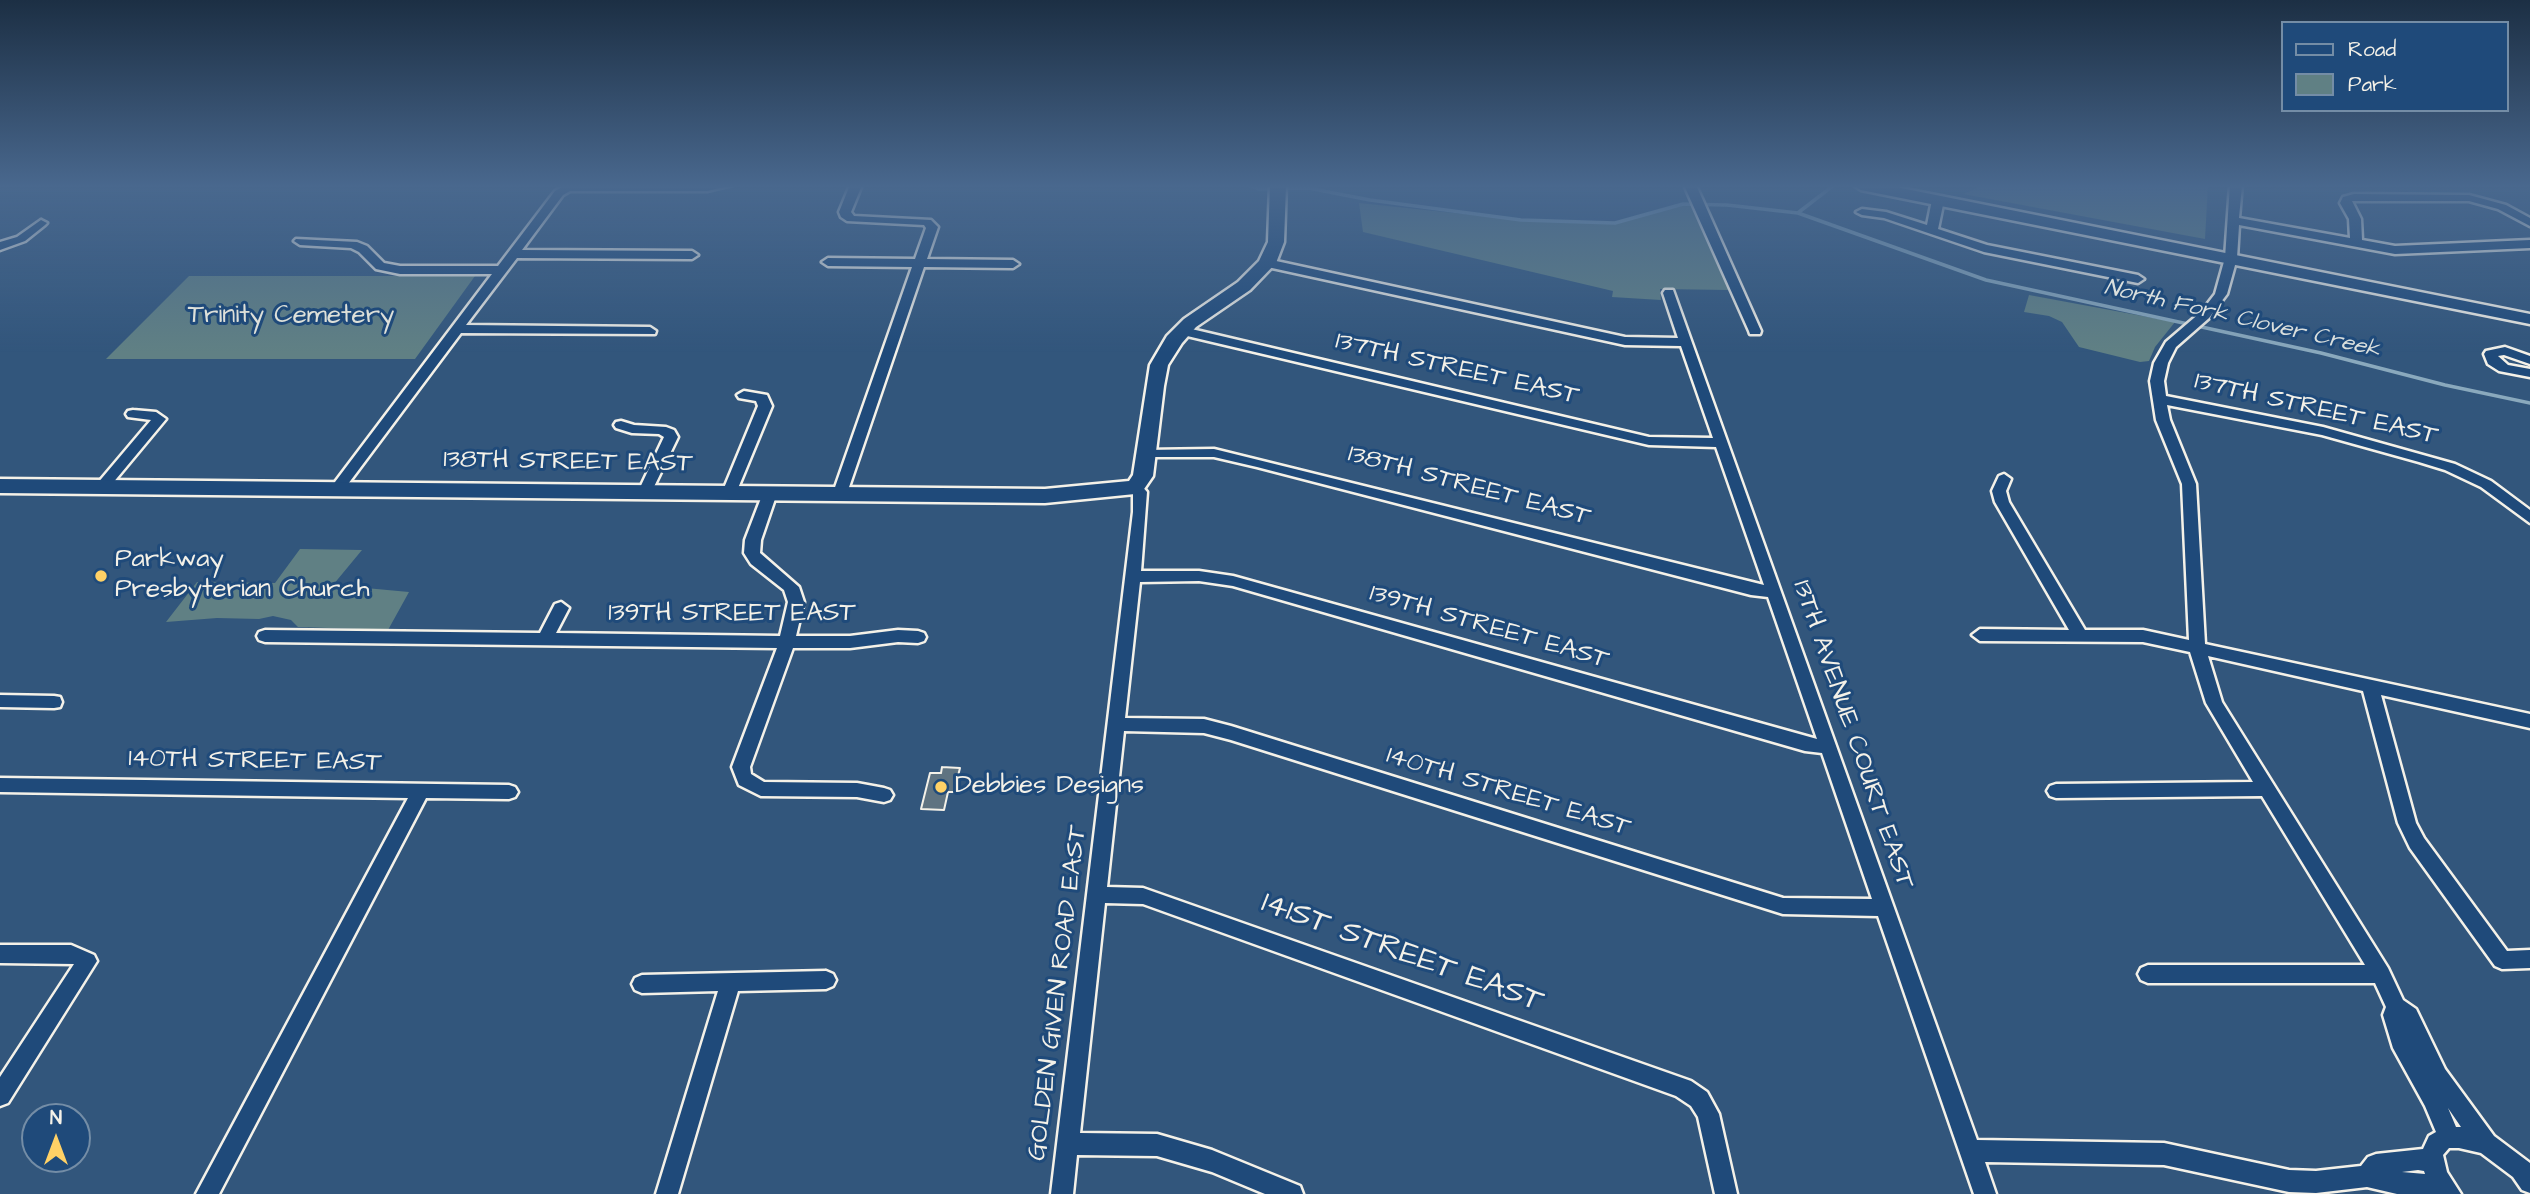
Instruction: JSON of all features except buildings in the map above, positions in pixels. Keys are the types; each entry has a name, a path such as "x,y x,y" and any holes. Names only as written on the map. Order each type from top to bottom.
{"street":[{"path":"300,241 353,245 363,249 380,266 400,270 503,270"},
{"path":"337,489 524,241"},
{"path":"840,493 927,241"},
{"path":"1276,241 1268,263 1625,341 1687,342"},
{"path":"1715,241 1755,331"},
{"path":"1965,241 2138,279"},
{"path":"2144,241 2530,319"},
{"path":"2231,241 2231,258 2221,294 2205,315 2187,328 2164,356 2157,381 2163,420 2189,484 2197,647 2214,703 2381,974 2396,1007 2409,1016 2438,1076 2486,1144 2528,1175"},
{"path":"2337,241 2404,250 2530,244"},
{"path":"2358,241 2359,245"},
{"path":"515,254 692,255"},
{"path":"828,262 1013,264"},
{"name":"GOLDEN GIVEN ROAD EAST","path":"1062,1194 1140,512 1140,492 1135,487 1143,477 1156,373 1163,356 1190,323 1244,286 1268,263"},
{"name":"13TH AVENUE COURT EAST","path":"1669,293 1985,1194"},
{"path":"458,330 650,331"},
{"name":"137TH STREET EAST","path":"1182,331 1649,441 1722,443"},
{"path":"2530,360 2505,351 2491,354 2493,361 2504,368 2530,373"},
{"path":"729,493 765,407 762,398 744,395"},
{"name":"137TH STREET EAST","path":"2159,399 2323,431 2437,463 2486,484 2530,518"},
{"path":"102,487 159,419 156,415 133,414"},
{"path":"621,425 632,429 661,430 669,433 671,437 645,492"},
{"name":"138TH STREET EAST","path":"1146,454 1214,453 1257,462 1738,586 1775,592"},
{"path":"2004,479 1999,491 2002,502 2080,635"},
{"name":"138TH STREET EAST","path":"0,486 1062,495 1135,487"},
{"path":"770,493 752,540 752,553 769,572 785,580 794,593 795,614 741,766 745,780 752,785 777,790 857,790 884,795"},
{"name":"139TH STREET EAST","path":"1132,578 1199,576 1233,581 1805,744 1829,747"},
{"path":"545,639 561,608"},
{"path":"1980,635 2143,636 2530,721"},
{"name":"139TH STREET EAST","path":"265,636 787,642 850,642 898,636 918,637"},
{"path":"2370,686 2407,823 2417,844 2502,960 2530,960"},
{"path":"0,701 54,702"},
{"name":"140TH STREET EAST","path":"1116,724 1204,726 1231,733 1783,906 1885,908"},
{"name":"140TH STREET EAST","path":"0,785 509,792"},
{"path":"2056,791 2268,789"},
{"path":"207,1194 420,792"},
{"name":"141ST STREET EAST","path":"1096,895 1143,896 1684,1088 1699,1099 1708,1114 1726,1194"},
{"path":"0,954 71,954 87,961 0,1096"},
{"path":"2148,974 2381,974"},
{"path":"642,984 826,980"},
{"path":"667,1194 731,982"},
{"path":"2396,1007 2393,1015 2403,1048 2433,1099 2450,1138"},
{"path":"2449,1193 2439,1181 2433,1161 2437,1144 2459,1137 2486,1144"},
{"path":"1068,1144 1157,1145 1212,1161 1292,1194"},
{"path":"1971,1151 2164,1154 2289,1181 2316,1182 2367,1176 2389,1182 2429,1185 2449,1193"},
{"path":"2367,1176 2376,1165 2418,1159 2433,1161"}],"green space":[{"path":"1400,241 1708,241 1729,290 1660,289 1661,300 1612,297 1613,291"},
{"name":"Trinity Cemetery","path":"189,276 475,276 415,359 106,359"},
{"path":"2029,295 2175,322 2155,347 2149,361 2140,362 2079,347 2062,322 2049,316 2024,312"},
{"path":"300,549 362,550 333,585 409,592 388,630 298,627 291,620 273,616 259,619 217,618 166,622 197,582 275,583"}],"waterway":[{"name":"North Fork Clover Creek","path":"1876,241 1986,280 2321,353 2445,385 2530,403"}],"place":[{"name":"Parkway Presbyterian Church","path":"101,576"},
{"name":"Debbies Designs","path":"941,787"}]}
